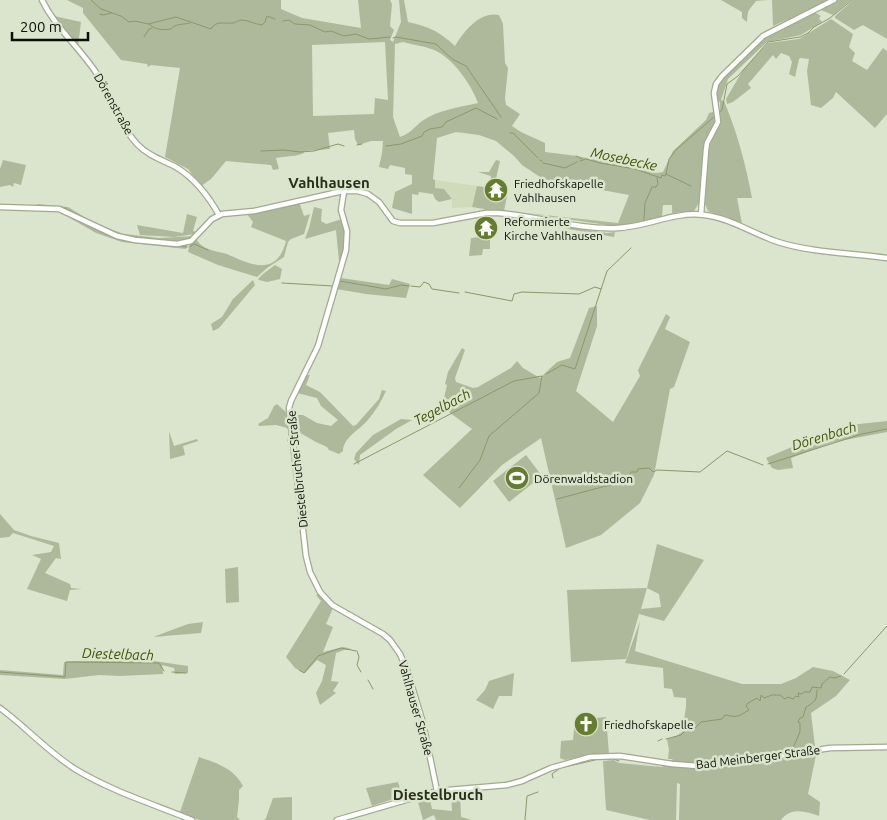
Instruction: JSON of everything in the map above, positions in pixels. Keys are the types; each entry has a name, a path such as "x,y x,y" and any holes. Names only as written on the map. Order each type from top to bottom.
{"street":[{"name":"Dörenstraße","path":"42,0 53,19 94,70 127,132 149,154 175,167 192,179 219,215"},
{"path":"701,214 706,150 716,127 717,115 714,93 716,84 759,39 834,0"},
{"path":"0,207 59,209 117,236 134,240 178,244 191,241 212,219 219,215 254,211 344,191 358,191 368,194 379,202 391,219 400,223 434,223 486,213 498,213 594,227 617,228 638,226 677,216 701,214 725,220 769,239 793,246 887,258"},
{"name":"Diestelbrucher Straße","path":"312,578 306,556 289,408 318,346 346,250 347,231 341,210 344,191"},
{"name":"Vahlhauser Straße","path":"312,578 320,592 332,604 346,614 379,631 388,638 400,654 407,670 422,723 437,791"},
{"path":"0,708 57,756 85,775 192,820"},
{"name":"Bad Meinberger Straße","path":"337,820 437,791 501,787 522,781 548,769 590,757 610,756 698,766 749,761 830,748 887,747"}],"shaded area":[{"path":"67,0 281,0 281,9 302,18 361,28 358,0 390,0 392,4 390,26 394,30 390,40 393,42 401,22 399,0 404,0 408,22 433,30 455,46 473,23 485,16 499,15 503,24 505,63 508,68 506,105 520,114 512,126 545,143 545,152 577,156 657,173 663,172 673,151 706,120 709,113 720,110 720,101 717,106 718,87 726,74 753,50 757,44 771,34 814,12 821,16 819,18 822,22 801,35 767,42 728,79 721,100 724,101 737,137 752,198 737,198 742,224 708,211 705,204 705,192 700,191 699,203 694,211 672,213 672,205 663,205 662,216 660,217 622,225 607,225 526,213 618,223 629,195 543,179 522,165 496,141 479,135 456,132 437,138 433,179 435,180 435,188 444,189 452,199 439,202 433,194 419,192 418,195 412,194 412,214 392,208 395,192 412,184 412,175 405,174 405,168 390,165 388,169 379,167 383,141 371,141 358,145 354,130 328,133 330,149 304,151 304,153 298,155 276,158 279,169 273,170 271,165 226,161 211,179 201,186 188,169 165,157 180,68 151,65 148,67 147,64 121,60 83,13 83,8","holes":["385,42 388,100 375,98 374,114 313,116 312,45","403,42 430,49 448,59 461,72 478,103 449,109 428,117 400,137 393,117 395,44"]},
{"path":"721,0 767,0 756,1 749,10 747,22 742,18 742,12"},
{"path":"772,0 851,0 833,15 821,10 818,6 773,26"},
{"path":"853,0 887,0 887,39 863,25 854,30 835,18"},
{"path":"54,16 81,22 78,46"},
{"path":"831,19 853,34 849,47 855,53 852,61 867,70 883,48 887,51 887,114 875,128 836,92 833,98 821,108 811,105 807,71 809,59 799,59 795,77 789,74 792,62 789,56 781,53 776,59 773,55 748,84 751,88 733,102 727,104 726,99 743,70 768,43 799,39"},
{"path":"3,160 26,165 21,185 14,183 13,187 10,185 0,187 0,169"},
{"path":"496,160 500,161 494,188 508,191 504,211 484,212 484,209 472,207 477,186 490,188 491,176 478,172 489,172"},
{"path":"435,180 477,186 472,207 452,208 452,198 445,191 435,188"},
{"path":"299,202 304,216 310,214 304,234 291,239 288,242 284,257 257,277 218,265 188,252 190,244 196,239 206,248 245,262 262,265 270,264 282,252 286,241 251,227 253,222 247,214"},
{"path":"38,204 68,207 96,224 124,234 159,238 195,236 184,243 133,239 101,229 65,209 35,206"},
{"path":"314,207 322,209 321,221 326,224 342,219 345,240 341,261 339,261 336,230 305,239"},
{"path":"187,214 197,217 193,231 197,232 195,234 174,237 140,235 137,225 183,233"},
{"path":"70,215 108,234 178,245 188,244 186,249 122,242 96,233 70,218"},
{"path":"505,218 607,233 615,232 614,237"},
{"path":"490,236 490,249 483,249 482,255 469,256 471,238"},
{"path":"275,265 282,269 280,279 267,282 258,279 263,274"},
{"path":"341,278 389,285 392,279 410,284 406,298 336,289"},
{"path":"253,280 255,285 219,328 213,331 211,324 222,317 233,299"},
{"path":"597,306 597,326 576,391 613,422 640,376 638,370 666,314 670,317 665,329 690,342 674,387 670,389 654,475 640,503 601,535 566,548 541,438 502,465 460,508 423,475 472,429 442,407 448,372 462,348 465,350 455,378 456,382 473,388 478,387 511,368 517,361 523,368 540,378 557,362 570,358 589,308"},
{"path":"306,375 310,375 306,385 320,392 353,426 379,399 382,390 386,391 373,414 348,438 343,451 339,454 295,430 293,415 303,415 317,423 331,426 338,420 321,406 317,398 297,393"},
{"path":"277,404 287,413 291,438 287,442 289,432 287,428 276,425 259,426 258,424 268,418"},
{"path":"401,419 412,420 360,455 359,465 354,459 356,453 373,435"},
{"path":"887,421 887,432 834,442 791,458 793,468 778,470 772,468 766,458 841,426"},
{"path":"169,431 174,446 197,439 198,441 183,446 185,455 170,459"},
{"name":"Dörenwaldstadion","path":"526,455 542,476 509,502 493,481"},
{"path":"0,514 14,530 59,543 61,559 56,558 45,573 70,584 71,588 82,589 70,590 67,601 27,589 41,559 32,555 51,552 54,546 13,533 9,537 0,538"},
{"path":"657,544 704,560 664,621 639,614 626,659 571,662 567,590 647,588","holes":["647,588 659,594 661,607 641,609"]},
{"path":"238,567 239,602 226,603 225,569"},
{"path":"319,594 333,608 326,624 333,627 323,652 343,647 352,649 336,653 331,681 339,682 333,691 336,693 320,705 316,693 322,681 326,665 317,660 305,673 295,668 286,657 321,601 316,595"},
{"path":"640,621 635,651 742,684 781,684 796,678 813,667 833,671 850,680 836,696 811,713 816,755 808,794 820,802 819,816 799,811 789,813 781,820 679,820 680,784 677,783 676,820 650,820 606,810 603,761 614,760 619,763 662,767 673,759 668,759 667,739 682,732 686,698 674,697 672,689 664,688 663,668 625,663"},
{"path":"203,622 201,633 153,637 188,624"},
{"path":"154,661 188,666 188,673 175,674 174,668 162,665 163,674 99,675 65,679 0,675 0,670 63,675 64,662"},
{"path":"514,673 512,696 499,696 493,709 476,700 485,690 489,681"},
{"path":"606,717 609,754 565,760 560,758 561,741 573,740 575,720"},
{"path":"199,757 230,770 243,786 239,790 237,817 240,820 199,820 180,812"},
{"path":"398,782 402,796 372,806 366,788"},
{"path":"451,791 460,791 461,817 472,820 436,820 434,815 423,820 418,802 420,797 429,795 432,809 452,811"},
{"path":"292,797 292,820 264,820 273,798"}],"waterway":[{"name":"Mosebecke","path":"91,0 101,9 121,16 129,22 135,21 148,24 176,17 211,29 218,23 233,23 241,20 262,25 267,16 275,19"},
{"name":"Mosebecke","path":"580,161 586,159 635,169 661,178 662,175 665,176 669,159 677,149 722,110 727,84 738,76 768,42 800,37 830,18 852,0"},
{"name":"Mosebecke","path":"100,14 111,13"},
{"name":"Mosebecke","path":"283,21 289,20 295,24 310,25 325,32 331,31 344,36 356,34 369,39 390,37"},
{"path":"149,24 156,28 171,29 177,25 190,23"},
{"path":"144,37 149,29 152,28"},
{"name":"Mosebecke","path":"393,38 436,44 452,59 466,66 501,117"},
{"path":"386,146 401,144 422,136 424,132 442,127 446,122 476,108 497,119"},
{"name":"Mosebecke","path":"510,133 513,133 538,158"},
{"path":"261,151 284,150 300,152 314,151 338,144 344,146"},
{"path":"357,145 362,144"},
{"name":"Mosebecke","path":"576,156 582,159"},
{"name":"Mosebecke","path":"543,163 565,168 577,162"},
{"path":"666,174 691,186"},
{"name":"Tegelbach","path":"644,220 645,203 652,187 656,187 658,184 657,178"},
{"path":"36,206 62,207"},
{"path":"65,208 80,216"},
{"path":"87,224 99,231"},
{"path":"101,232 112,236"},
{"path":"158,244 187,247"},
{"path":"189,247 194,244 208,250"},
{"name":"Tegelbach","path":"546,374 562,365 575,369 607,271 631,248"},
{"path":"340,281 386,289 401,285 409,286"},
{"path":"411,286 420,287 424,282 429,284 432,289 459,293"},
{"path":"282,283 333,286"},
{"path":"465,292 512,301 514,294 522,292 579,294 595,287 601,289"},
{"name":"Tegelbach","path":"354,464 514,381 542,376 539,393 489,436 480,460 459,488"},
{"name":"Dörenbach","path":"768,464 862,434 887,429"},
{"name":"Dörenbach","path":"557,499 625,481 631,472 637,472 638,469 649,468 653,472 657,470 700,472 727,451 763,465"},
{"path":"844,674 887,626"},
{"path":"299,670 304,673 318,656 341,648 356,651"},
{"path":"357,651 359,657 357,665 361,672"},
{"name":"Diestelbach","path":"0,672 65,677 66,662 159,663 164,671"},
{"name":"Diestelbach","path":"172,672 186,673"},
{"path":"666,739 681,735 687,729 696,727 701,722 722,719 725,715 740,715 749,710 746,706 748,703 757,698 760,701 761,695 764,698 780,695 785,699 788,697 793,699 796,696 799,697 798,693 810,692 812,687 821,688 822,684 830,677 841,676"},
{"path":"368,680 373,689"},
{"path":"792,750 800,732 800,723 798,722 803,717 806,707 815,700 817,690"},
{"path":"658,741 662,739"},
{"path":"780,758 828,751"},
{"path":"600,759 619,761"},
{"path":"553,778 552,774 560,768 595,760"},
{"path":"525,820 527,796 538,792"}],"place":[{"name":"Friedhofskapelle Vahlhausen","path":"496,190"},
{"name":"Reformierte Kirche Vahlhausen","path":"486,228"},
{"name":"Dörenwaldstadion","path":"517,478"},
{"name":"Friedhofskapelle","path":"586,724"}],"district":[{"name":"Vahlhausen","path":"329,182"},
{"name":"Diestelbruch","path":"438,794"}]}
